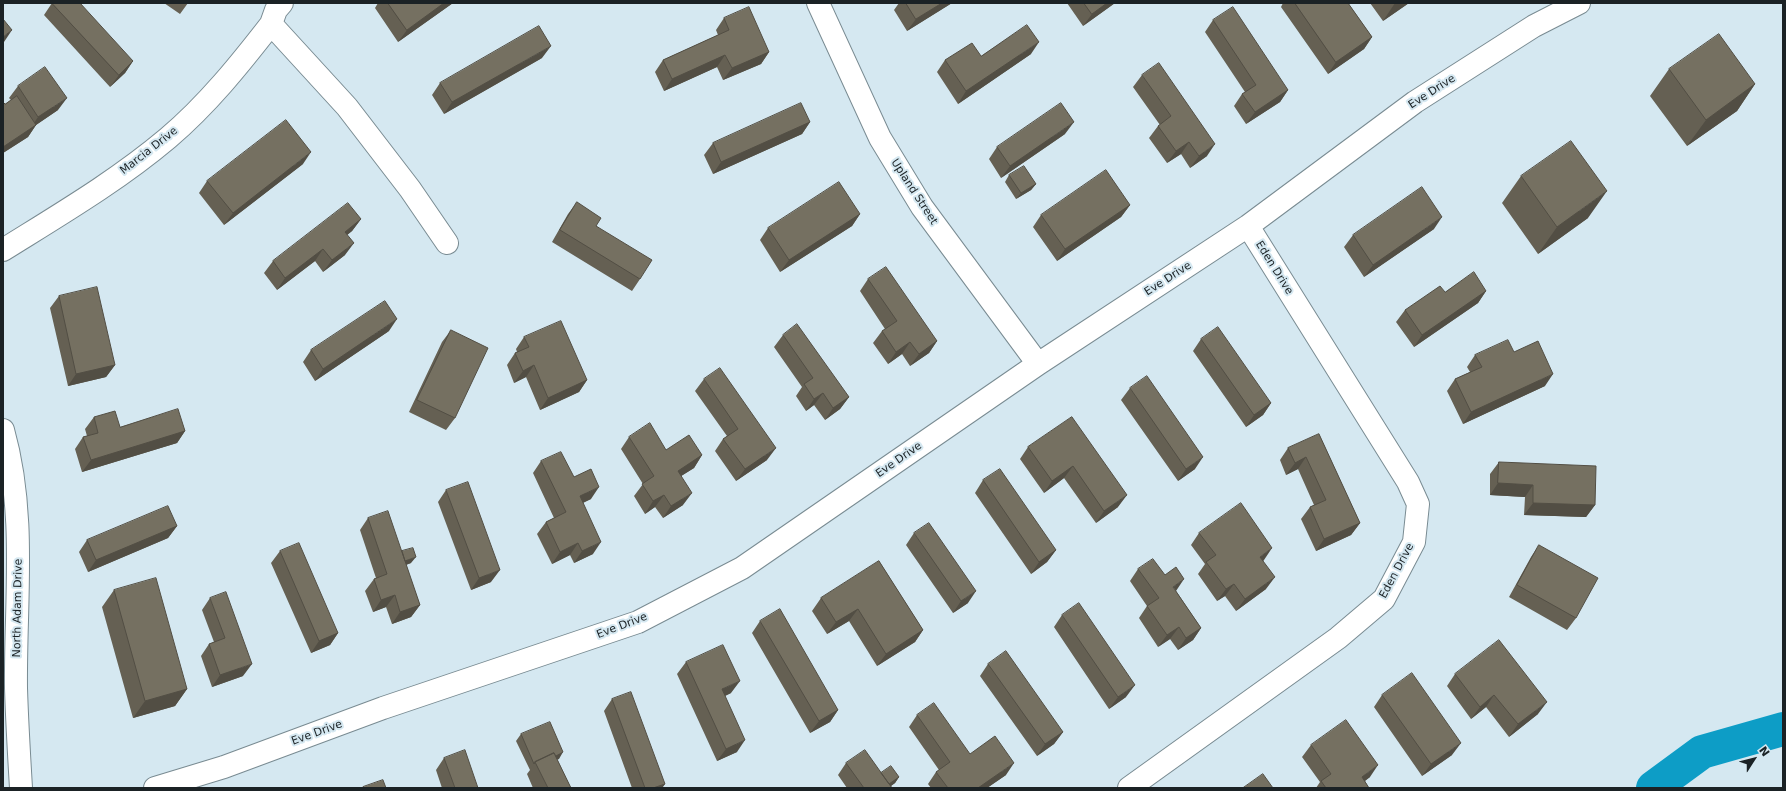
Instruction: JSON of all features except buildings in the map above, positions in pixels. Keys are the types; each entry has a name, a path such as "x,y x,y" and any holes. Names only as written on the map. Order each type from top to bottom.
{"street":[{"name":"Marcia Drive","path":"3,250 88,197 168,138 231,75 271,24 276,10 282,3"},
{"name":"Upland Street","path":"818,3 880,138 918,201 1038,364"},
{"name":"Eve Drive","path":"155,788 224,767 383,708 638,622 742,568 1038,364 1248,226 1415,102 1534,26 1579,3"},
{"path":"271,24 346,107 410,189 447,242"},
{"name":"Eden Drive","path":"1129,788 1338,638 1384,599 1414,542 1418,504 1408,482 1248,226"},
{"name":"North Adam Drive","path":"3,430 11,458 19,545 16,688 21,788"}],"waterway":[{"path":"1653,788 1702,752 1783,729"}]}
